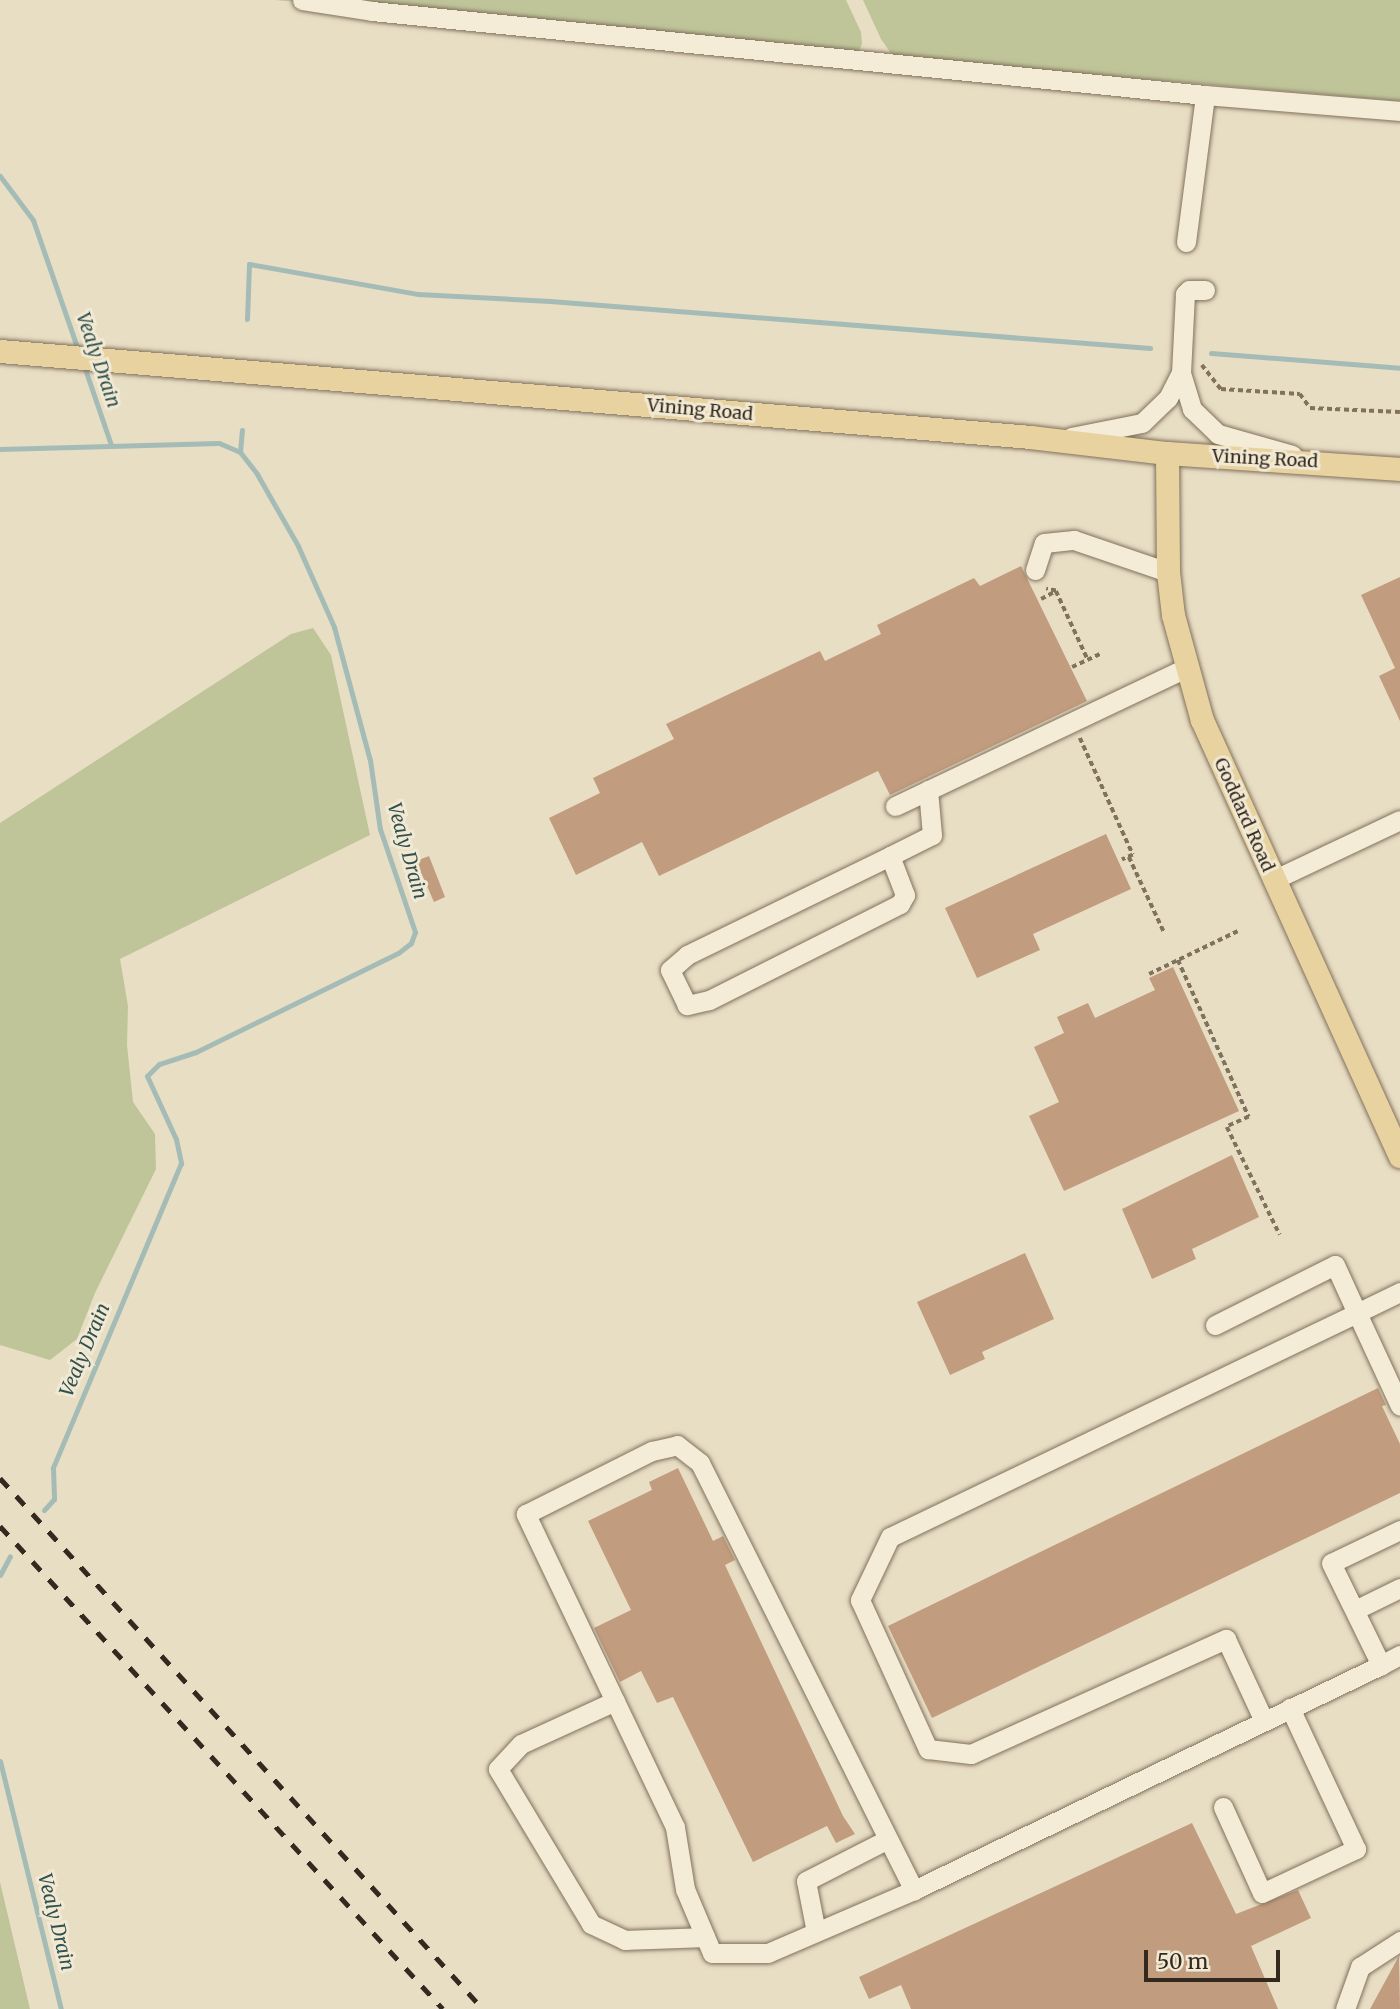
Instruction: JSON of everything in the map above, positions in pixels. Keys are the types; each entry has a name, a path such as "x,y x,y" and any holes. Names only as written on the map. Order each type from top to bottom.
{"main road":[{"name":"Vining Road","path":"0,351 1056,440 1167,453 1400,469"},
{"name":"Goddard Road","path":"1167,453 1168,572 1186,668 1202,720 1400,1156"}],"street":[{"path":"302,0 372,11 1205,95 1400,111"},
{"path":"1186,242 1205,95"},
{"path":"1205,290 1189,290 1185,294 1181,373 1186,398 1209,429 1314,461"},
{"path":"1056,440 1142,423 1168,398 1181,373"},
{"path":"1035,570 1044,543 1074,540 1168,572"},
{"path":"895,806 1186,668"},
{"path":"890,856 905,895 900,904 709,1000 687,1005 670,970 687,955 932,835 928,790"},
{"path":"1273,880 1400,820"},
{"path":"1215,1325 1335,1265 1400,1406"},
{"path":"1264,1721 1226,1639 971,1754 928,1749 860,1600 890,1537 1400,1292"},
{"path":"914,1890 700,1463 677,1445 652,1451 526,1514 675,1827 685,1889 712,1953 768,1953 914,1890 1400,1655"},
{"path":"1381,1665 1331,1563 1400,1530"},
{"path":"1355,1610 1400,1588"},
{"path":"615,1701 521,1744 498,1769 591,1924 625,1940 705,1937"},
{"path":"1223,1807 1262,1893 1356,1849 1290,1708"},
{"path":"816,1932 806,1881 888,1839"},
{"path":"1345,2009 1360,1967 1400,1941"}],"path":[{"path":"1201,355 1202,368 1221,388 1300,394 1310,408 1400,412"},
{"path":"1046,589 1056,591"},
{"path":"1041,599 1056,591"},
{"path":"1056,591 1088,660"},
{"path":"1072,667 1100,654"},
{"path":"1073,723 1133,855 1122,860"},
{"path":"1129,857 1164,932"},
{"path":"1149,974 1238,931"},
{"path":"1178,960 1249,1117 1227,1127 1280,1235"}],"green space":[{"path":"275,0 846,0 861,32 862,44 857,55"},
{"path":"863,0 1400,0 1400,101 894,58 881,39"},
{"path":"313,628 331,655 370,835 120,959 128,1006 127,1045 133,1102 155,1134 156,1169 95,1293 77,1339 50,1360 0,1345 0,823 291,634"},
{"path":"0,1882 30,2009 0,2009"}],"building":[{"path":"1021,566 1087,701 890,795 878,771 659,876 642,842 576,875 549,818 600,793 593,778 674,739 666,724 820,651 825,661 881,634 877,625 974,578 980,586"},
{"path":"1400,577 1400,721 1379,676 1395,668 1361,595"},
{"path":"1106,834 1131,889 1033,934 1040,950 977,978 945,908"},
{"path":"429,856 445,897 434,902 416,861"},
{"path":"1173,967 1239,1111 1064,1191 1029,1116 1059,1102 1034,1047 1064,1033 1057,1017 1088,1003 1095,1018 1155,990 1149,978"},
{"path":"1232,1155 1259,1217 1192,1249 1196,1259 1152,1279 1122,1209"},
{"path":"1025,1253 1054,1319 982,1352 985,1359 950,1375 917,1302"},
{"path":"1378,1388 1386,1405 1382,1406 1400,1444 1400,1493 932,1718 888,1626"},
{"path":"678,1468 713,1541 723,1536 735,1560 725,1565 843,1816 855,1834 836,1843 827,1826 753,1862 673,1697 657,1703 641,1671 620,1682 594,1628 631,1610 588,1521 652,1490 649,1482"},
{"path":"1192,1823 1236,1914 1298,1890 1311,1918 1251,1946 1278,2009 911,2009 901,1985 869,1999 859,1977"},
{"path":"1399,1956 1400,2009 1370,2009"}],"waterway":[{"name":"Vealy Drain","path":"0,176 33,220 78,350"},
{"path":"247,319 249,264 418,294 550,301 1150,348"},
{"path":"1211,353 1400,368"},
{"name":"Vealy Drain","path":"84,366 111,445"},
{"path":"240,452 242,430"},
{"name":"Vealy Drain","path":"0,449 219,443 240,452 257,474 298,546 334,627 370,760 380,829 415,932 411,943 398,953 196,1052 159,1064 147,1076 176,1139 181,1163 53,1468 54,1499 44,1510"},
{"name":"Vealy Drain","path":"0,1575 10,1556"},
{"name":"Vealy Drain","path":"0,1761 61,2009"}],"railway":[{"path":"0,1478 483,2009"},
{"path":"0,1526 443,2009"}]}
